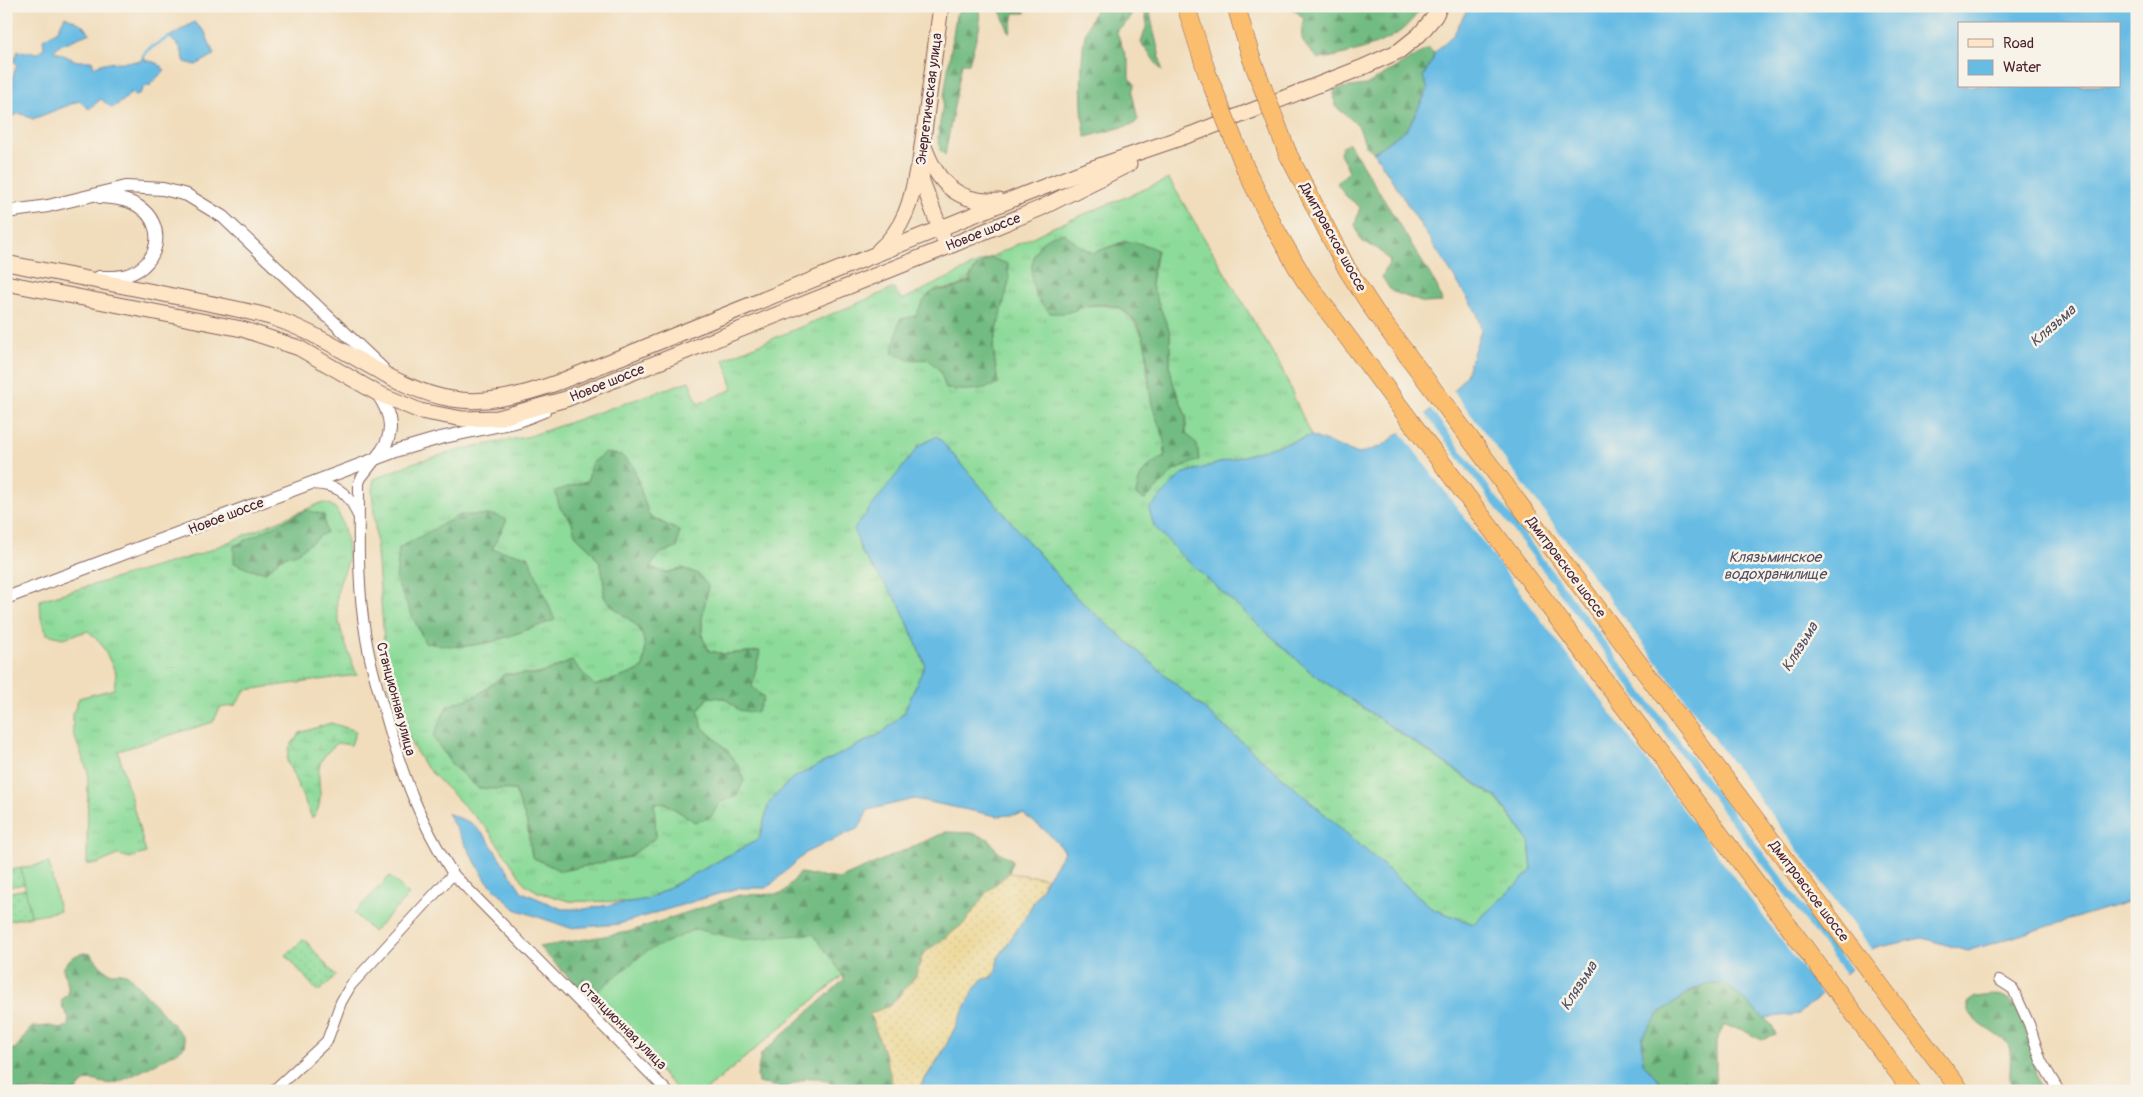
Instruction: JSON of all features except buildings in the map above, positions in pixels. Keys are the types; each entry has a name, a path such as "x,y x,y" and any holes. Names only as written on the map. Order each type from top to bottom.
{"highway":[{"path":"1186,6 1207,74 1246,170 1274,227 1304,279 1912,1091"},
{"name":"Дмитровское шоссе","path":"1236,6 1249,52 1288,154 1348,269 1375,312 1961,1091"}],"main road":[{"name":"Энергетическая улица","path":"941,6 920,161 922,181 947,246"},
{"path":"1243,6 1249,52"},
{"path":"1175,141 1361,68 1399,50 1419,35 1435,16 1440,6"},
{"path":"922,140 935,173 944,183 959,193 979,200 990,201 1016,198"},
{"path":"875,254 890,240 907,211 914,188 922,140"},
{"name":"Новое шоссе","path":"6,263 273,318 314,335 395,380 424,393 452,400 484,401 521,395 559,382 939,228 1090,169 1175,141"},
{"name":"Новое шоссе","path":"566,399 1041,208 1175,141"},
{"path":"6,282 219,324 267,336 320,359 376,392 420,412 468,420 498,418 566,399"}],"street":[{"path":"6,212 41,207 126,187 173,190 187,195 213,209 395,380"},
{"path":"48,272 99,277 125,276 144,267 154,251 157,242 155,226 146,212 126,200 85,197"},
{"path":"349,469 354,470 361,478 386,446 390,431 388,414 376,392"},
{"name":"Новое шоссе","path":"6,598 376,458 440,438 519,421 566,399"},
{"name":"Станционная улица","path":"361,478 358,519 364,632 375,681 400,769 419,814 453,874 667,1091"},
{"path":"310,484 327,485 346,494 354,505 358,519"},
{"path":"273,1091 327,1041 341,1002 350,985 453,874"},
{"path":"1999,980 2013,989 2029,1024 2041,1062 2059,1091"}],"green space":[{"path":"964,6 979,6 980,25 969,63 962,63 945,155 940,150 938,137 956,15"},
{"path":"998,6 1021,6 1026,13 1014,13 1010,34"},
{"path":"1098,6 1150,6 1162,71 1141,43 1147,24 1144,9 1133,10 1126,22 1116,30 1129,65 1129,78 1135,84 1132,92 1138,120 1134,124 1086,137 1081,86 1083,45 1090,20"},
{"path":"1289,6 1422,6 1409,23 1392,37 1356,51 1318,59 1303,41 1302,25 1304,18"},
{"path":"1429,48 1434,53 1434,59 1423,77 1428,89 1408,128 1374,152 1366,146 1358,125 1335,106 1334,89 1366,85"},
{"path":"1349,143 1437,286 1442,302 1424,303 1391,291 1382,277 1390,261 1378,249 1361,241 1355,224 1360,207 1346,196 1337,183 1349,171 1340,153 1342,147"},
{"path":"1169,179 1281,367 1311,436 1182,474 1154,526 1181,555 1313,674 1496,798 1529,841 1532,870 1474,924 1433,909 1076,597 937,436 862,553 900,605 925,665 904,713 882,733 791,779 769,803 759,839 648,899 633,902 569,901 538,892 525,884 488,830 425,766 412,745 387,678 372,489 374,479 412,463 464,449 530,436 689,381 698,404 733,389 724,359 894,288 902,300 1051,228","holes":["1064,233 1077,244 1093,253 1125,241 1157,250 1151,284 1170,333 1170,367 1173,383 1186,416 1186,433 1197,445 1199,459 1175,470 1145,500 1151,465 1165,455 1165,437 1152,404 1147,369 1147,350 1142,335 1133,320 1120,308 1101,305 1084,306","976,267 1009,281 993,347 995,364 940,371 928,359 909,360 900,320 917,316 936,289 960,286 968,279","633,466 649,516 679,531 676,548 660,553 650,567 666,573 682,568 698,574 708,586 702,619 702,636 709,651 725,654 759,651 752,686 739,710 725,698 708,697 698,711 703,728 728,751 736,797 720,802 711,817 695,822 665,803 654,803 656,837 629,857 561,871 532,857 527,823 515,790 478,788 448,706 478,695 505,674 539,674 572,661 594,686 643,668 645,652 641,631 604,597 604,580 600,563 590,549 577,537 571,521 560,508 556,491","506,520 492,549 554,620 492,642 459,647 396,581"]},
{"path":"1064,233 1077,244 1093,253 1125,242 1139,243 1157,250 1151,284 1170,333 1170,367 1173,383 1186,416 1186,433 1197,445 1199,460 1175,470 1145,500 1136,495 1141,475 1148,467 1165,455 1165,447 1152,404 1144,339 1132,317 1117,307 1097,305 1081,307 1067,313 1050,313 1040,302 1032,282 1034,256 1042,242 1051,236"},
{"path":"991,258 1008,264 1009,281 993,347 998,384 972,390 946,389 940,371 928,359 909,360 892,353 900,319 916,316 922,303 933,292 959,287 967,282 977,267"},
{"path":"604,453 621,455 633,466 649,516 679,531 677,548 661,553 650,567 666,573 682,568 698,574 708,586 702,619 702,636 709,651 725,654 760,651 752,686 764,698 756,713 739,710 725,698 708,697 698,711 703,728 728,751 738,765 744,781 736,797 720,802 711,817 695,822 665,803 654,803 656,837 629,857 561,871 532,857 527,823 515,790 478,788 452,765 433,737 447,706 478,695 505,674 539,674 572,661 595,686 643,668 645,652 641,632 636,625 613,607 604,597 604,580 600,563 590,549 577,537 571,521 560,508 555,491 588,481 591,464"},
{"path":"321,503 332,506 338,512 347,541 348,560 338,588 337,608 342,634 357,675 245,690 236,705 220,708 213,722 118,751 146,853 129,858 118,855 97,864 87,864 88,772 73,732 73,714 79,698 114,689 116,673 101,643 88,631 63,638 47,634 41,618 40,600 200,554"},
{"path":"307,510 324,515 326,532 297,553 281,558 266,572 250,570 234,563 234,546"},
{"path":"460,515 495,515 507,520 492,549 528,556 555,620 492,642 459,647 425,643 396,581 399,548"},
{"path":"331,723 356,731 351,745 337,743 321,761 319,769 320,801 319,807 312,818 287,761 289,748 300,733"},
{"path":"946,832 971,833 989,839 997,851 1013,860 1009,873 986,893 965,923 923,954 916,976 891,1005 870,1014 892,1081 887,1091 837,1091 828,1081 818,1078 808,1078 784,1088 758,1083 757,1075 761,1054 844,980 843,975 705,1091 679,1091 539,947 628,932 739,895 782,894 800,873 839,879"},
{"path":"49,863 59,911 31,916 21,868"},
{"path":"21,868 25,884 6,887 6,871"},
{"path":"390,876 409,895 373,932 354,913"},
{"path":"26,889 31,916 8,921 6,893"},
{"path":"696,929 743,940 813,934 843,975 705,1091 679,1091 589,998 647,951"},
{"path":"304,939 336,976 318,992 286,955"},
{"path":"83,953 91,954 106,971 128,975 183,1036 186,1045 179,1051 138,1073 115,1083 85,1081 76,1091 12,1091 6,1083 6,1050 15,1049 32,1027 50,1026 60,1029 68,1026 69,1017 63,1009 61,1000 68,995 68,985 63,969 71,958"},
{"path":"1707,984 1726,984 1772,1025 1776,1035 1762,1040 1740,1029 1724,1026 1716,1041 1716,1075 1713,1091 1668,1091 1643,1063 1642,1039 1651,1022 1659,1014 1679,999"},
{"path":"1993,995 2009,999 2017,1010 2030,1038 2035,1072 2042,1091 2013,1091 2010,1080 2010,1050 2008,1043 1980,1024 1968,1012 1968,1002 1975,997"}],"sand":[{"path":"1009,873 1047,878 1025,918 998,958 996,970 917,1091 887,1091 892,1081 870,1014 891,1005 916,976 923,954 965,923 986,893"}],"water":[{"name":"Клязьминское водохранилище","path":"1469,6 2137,6 2137,899 1968,951 1922,938 1874,948 1799,1014 1764,1018 1726,984 1707,984 1694,989 1659,1013 1642,1038 1643,1063 1668,1091 917,1091 940,1057 975,988 982,979 992,978 996,970 998,958 1025,918 1047,878 1065,851 1046,831 1023,814 997,816 914,799 868,810 859,828 807,852 767,888 738,888 619,924 570,928 515,909 486,880 447,813 471,823 486,837 522,892 562,909 584,909 648,899 759,839 769,803 791,779 882,733 904,713 925,664 900,605 862,553 854,529 919,446 937,436 1076,597 1433,909 1474,924 1532,870 1529,841 1497,798 1313,674 1181,555 1154,526 1149,509 1182,474 1311,436 1359,454 1382,446 1448,398 1466,375 1481,330 1477,313 1374,152 1408,128 1428,89 1423,77 1433,59 1434,53 1454,34"},
{"path":"65,16 81,24 90,33 58,46 54,51 77,61 92,61 94,67 104,63 141,61 143,56 146,61 157,63 165,70 150,86 145,86 135,96 131,92 124,100 112,108 101,99 89,109 79,101 33,119 19,113 6,120 6,95 14,84 12,79 17,64 14,62 18,51 38,53 44,48 43,39 58,30"},
{"path":"194,22 205,32 214,55 196,65 185,62 180,47 169,37"}],"pier":[{"path":"1452,389 1874,952 1852,971 1430,408"},
{"path":"1424,412 1846,976 1823,996 1399,430"}],"waterway":[{"path":"143,56 147,50 169,37"}],"water label":[{"name":"Клязьма","path":"2053,326"},
{"name":"Клязьма","path":"1800,647"},
{"name":"Клязьма","path":"1579,986"}]}
